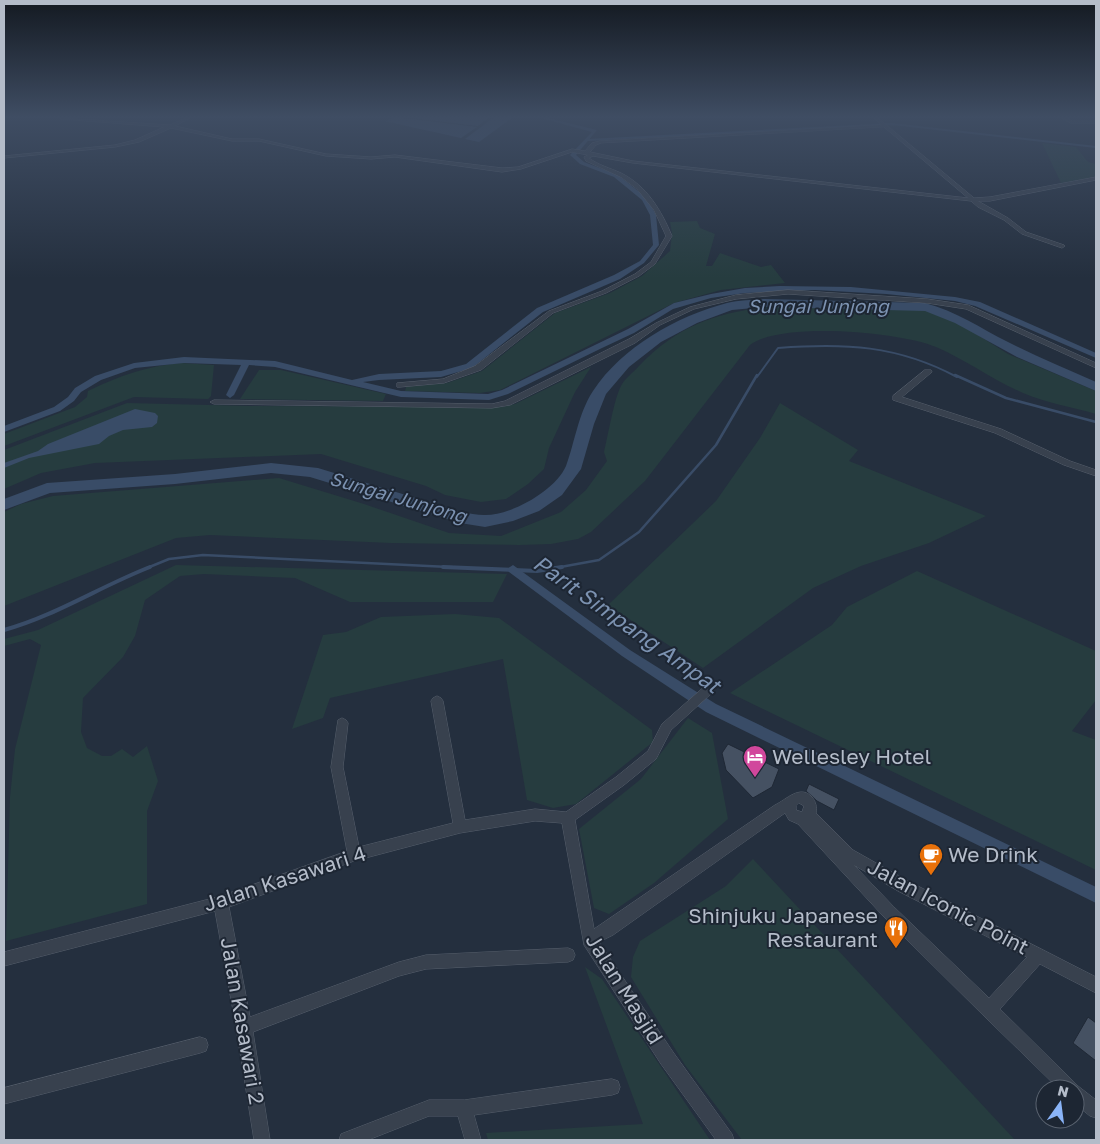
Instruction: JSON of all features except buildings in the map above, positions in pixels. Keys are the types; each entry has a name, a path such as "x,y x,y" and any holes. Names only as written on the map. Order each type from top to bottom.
{"street":[{"path":"400,385 444,381 478,368 550,312 604,292 637,275 653,263 669,236 660,215 653,201 636,184 611,171"},
{"path":"713,171 973,200 1096,179"},
{"path":"939,171 973,200 1006,219 1024,233 1062,246"},
{"path":"214,402 492,406 507,403 632,341 658,324 692,308 736,297 788,292 927,301 968,307 1096,366"},
{"path":"928,372 896,398 998,431 1067,464 1096,473"},
{"path":"568,818 652,755 666,727 684,709 707,691"},
{"path":"437,702 460,828"},
{"path":"342,723 337,767 354,855"},
{"path":"588,940 608,930 780,809 789,805 791,811 805,816"},
{"name":"Jalan Kasawari 4","path":"4,959 221,903 354,855 460,828 535,815 568,818"},
{"name":"Jalan Iconic Point","path":"805,816 848,854 903,886 1096,985"},
{"name":"Jalan Iconic Point","path":"805,816 888,912 1060,1079"},
{"name":"Jalan Masjid","path":"568,818 588,940 726,1140"},
{"name":"Jalan Kasawari 2","path":"221,903 244,1027 262,1140"},
{"path":"244,1027 399,969 426,962 568,955"},
{"path":"988,1010 1039,955"},
{"path":"4,1096 200,1045"},
{"path":"347,1140 429,1108 464,1108 612,1087"},
{"path":"1085,1101 1096,1110"},
{"path":"464,1108 473,1140"}],"green space":[{"path":"1055,171 1096,171 1096,177 1061,183"},
{"path":"697,221 700,228 715,234 706,266 712,266 720,253 761,267 771,265 785,283 721,290 674,303 500,390 480,393 405,391 406,387 447,383 482,371 555,313 610,293 642,276 670,251 672,233 670,222"},
{"path":"779,306 921,309 951,318 1008,354 1096,391 1096,414 1023,393 947,352 919,342 870,333 841,331 787,333 765,338 750,345 645,481 591,532 578,539 551,544 519,545 391,543 210,535 176,538 4,606 4,512 21,504 53,496 279,478 449,533 501,536 561,512 586,490 607,461 604,452 618,392 622,383 654,351 686,329 703,322 739,311"},
{"path":"181,363 214,365 211,396 208,399 134,397 4,446 4,434 75,407 87,397 88,391 133,373"},
{"path":"591,367 575,392 549,448 544,469 528,484 506,499 481,502 445,495 426,486 321,454 95,463 41,473 4,489 4,450 127,403 250,406 502,407 515,404"},
{"path":"259,370 281,370 386,394 383,401 240,399"},
{"path":"780,403 858,450 849,461 986,516 929,543 861,566 813,588 703,668 608,605 716,501 760,438"},
{"path":"176,565 507,574 493,602 350,602 295,578 204,574 180,576 145,600 135,636 123,657 83,698 81,732 87,748 102,756 111,756 122,749 133,757 147,746 158,781 147,811 147,904 6,941 10,797 15,749 41,645 30,639 4,646 4,639 38,630"},
{"path":"917,571 1096,651 1096,700 1072,731 1096,740 1096,870 730,693 832,625 847,607"},
{"path":"455,614 499,618 652,730 653,742 576,804 553,808 527,800 503,659 330,698 323,718 292,729 323,635 346,632 381,617"},
{"path":"688,718 712,733 728,819 654,883 609,914 594,908 579,829 641,779"},
{"path":"753,859 1015,1140 742,1140 685,1065 631,977 633,957 640,941 726,886"},
{"path":"585,967 602,979 710,1140 488,1140 486,1133 643,1124"}],"water":[{"path":"135,409 155,413 158,416 157,423 152,427 123,430 109,436 99,444 29,458 4,468 4,463 38,451 48,444"}],"waterway":[{"path":"355,381 379,377 441,374 469,366 540,310 617,277 642,262 656,245 653,215 645,199 616,176 604,171"},
{"path":"247,363 275,364 401,394 489,397 505,392 600,347 677,305 745,290 815,287 955,299 977,304 1096,356"},
{"name":"Sungai Junjong","path":"4,505 47,488 175,479 271,468 312,472 460,517 485,521 507,517 533,507 556,491 573,469 586,424 599,393 624,364 656,339 692,320 730,306 765,303 925,307 950,315 1011,349 1096,387"},
{"path":"757,377 778,348 802,346 848,347 892,352 935,366 957,377"},
{"path":"4,429 57,409 71,399 78,390 98,378 134,366 184,360 247,363"},
{"path":"230,395 247,363"},
{"path":"555,568 599,560 639,532 716,445 757,375"},
{"path":"955,375 1006,398 1096,422"},
{"path":"147,568 169,559 203,555 469,568"},
{"path":"4,630 60,609 150,567"},
{"path":"443,567 537,571 562,567"},
{"name":"Parit Simpang Ampat","path":"513,569 626,653 711,708 1096,895"}],"place":[{"name":"Wellesley Hotel","path":"755,778"},
{"name":"We Drink","path":"931,876"},
{"name":"Shinjuku Japanese Restaurant","path":"896,949"}]}
